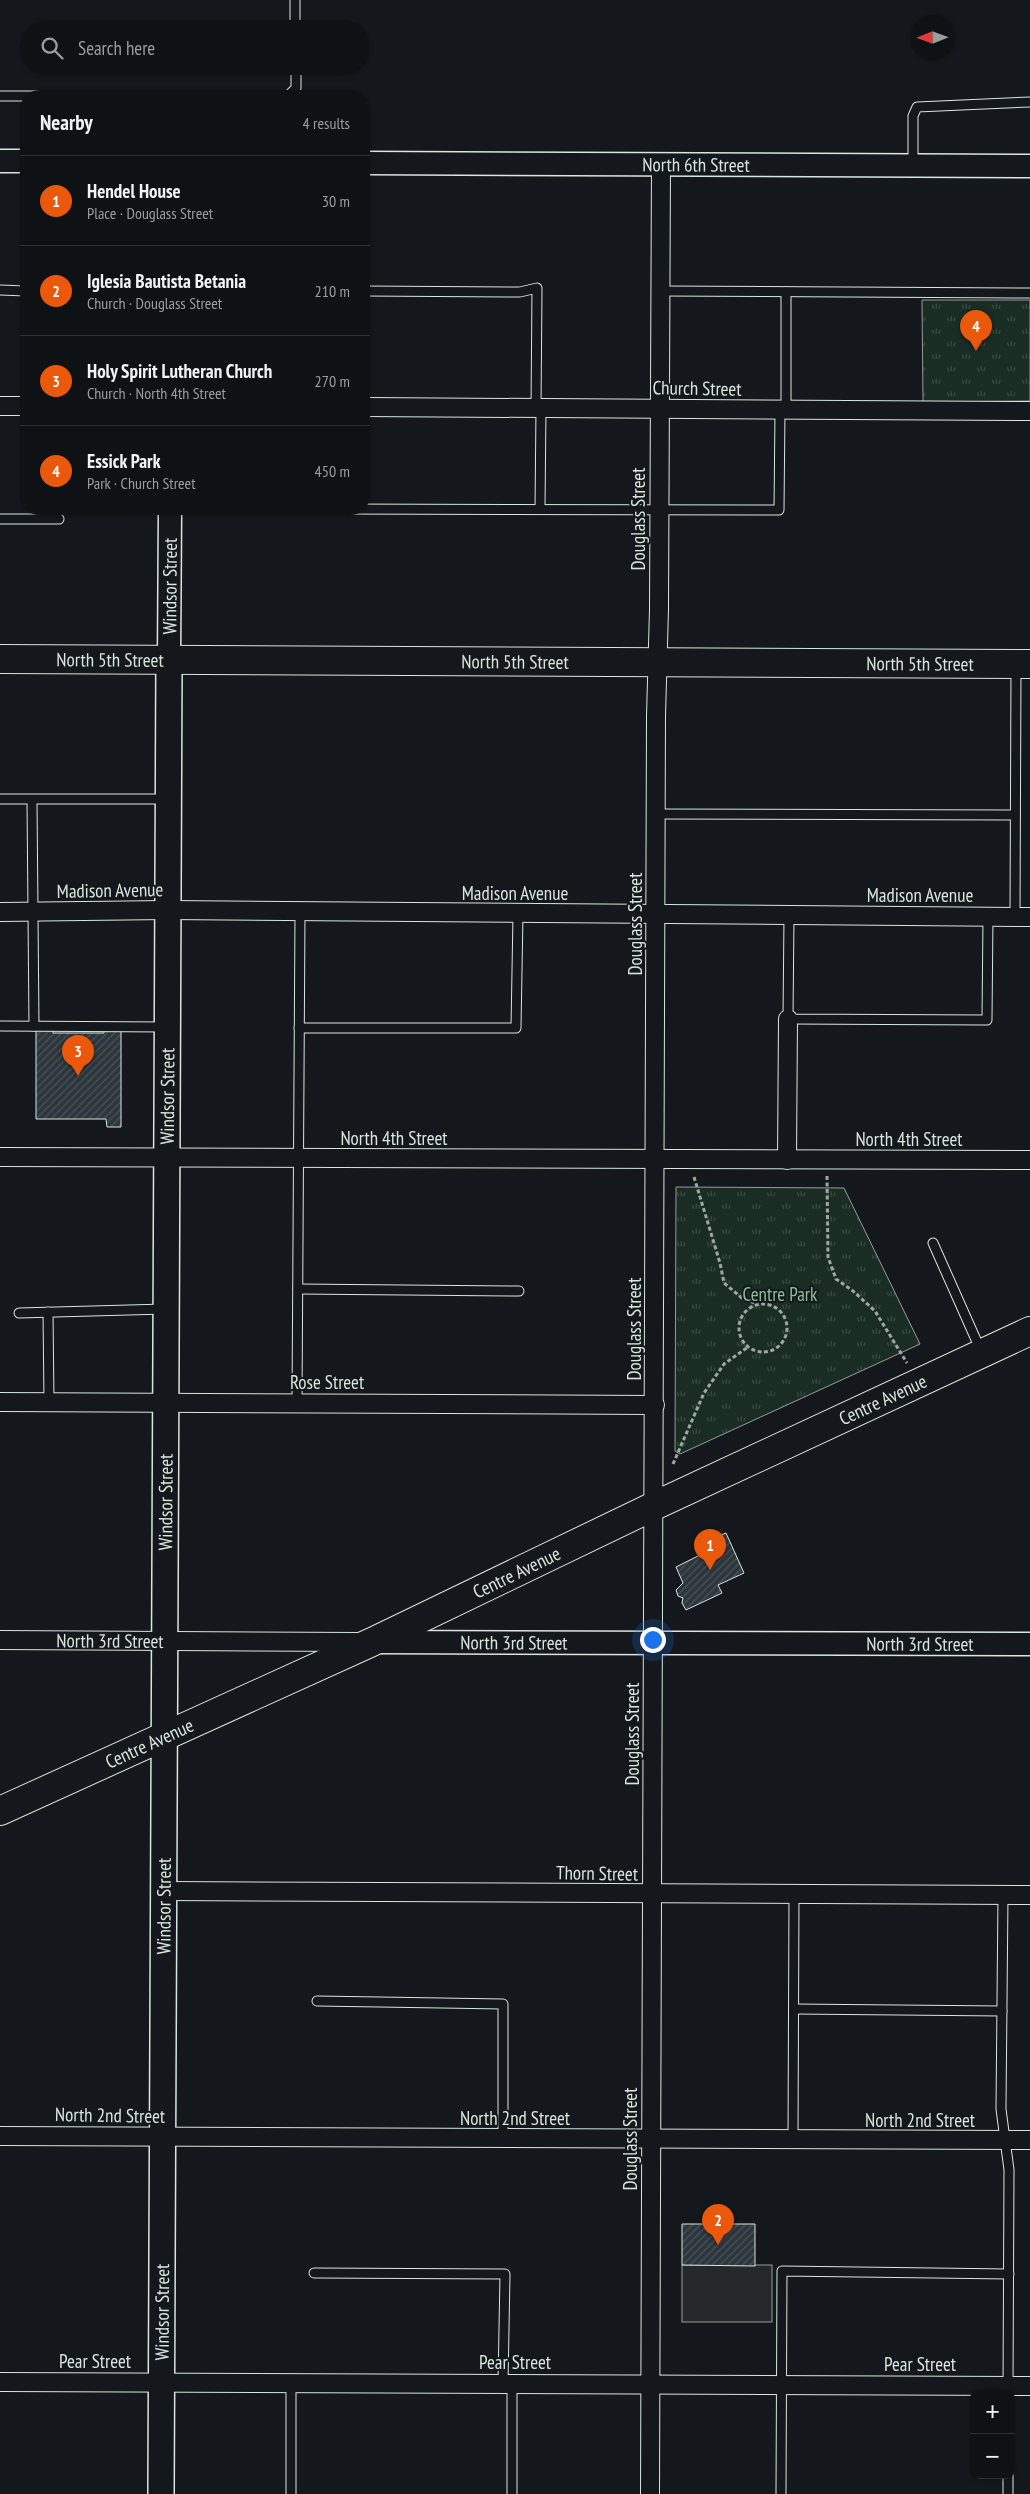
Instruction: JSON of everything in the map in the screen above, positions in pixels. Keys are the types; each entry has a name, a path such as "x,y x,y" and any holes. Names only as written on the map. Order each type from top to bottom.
{"main road":[{"name":"North 5th Street","path":"0,659 1023,664"},
{"name":"Windsor Street","path":"161,2494 169,660"},
{"name":"Centre Avenue","path":"0,1811 372,1642 654,1506 1030,1331"}],"street":[{"path":"0,161 20,161"},
{"name":"North 6th Street","path":"370,163 1030,166"},
{"name":"Douglass Street","path":"650,2494 656,814 661,164"},
{"path":"0,406 20,406"},
{"name":"Church Street","path":"370,407 1030,411"},
{"name":"Windsor Street","path":"169,660 170,515"},
{"name":"Madison Avenue","path":"0,912 167,910 300,913 1022,916"},
{"path":"787,1160 788,1019"},
{"name":"North 4th Street","path":"0,1157 1030,1160"},
{"name":"Rose Street","path":"0,1402 655,1405"},
{"name":"North 3rd Street","path":"0,1640 1030,1644"},
{"name":"Thorn Street","path":"163,1891 652,1895 1030,1895"},
{"name":"North 2nd Street","path":"0,2136 1030,2140"},
{"name":"Pear Street","path":"0,2382 782,2384 1008,2389 1030,2386"}],"lane":[{"path":"295,0 295,20"},
{"path":"294,90 296,88 296,75"},
{"path":"0,96 20,96"},
{"path":"913,165 913,116 917,107 1030,102"},
{"path":"370,291 520,292 537,288 540,510"},
{"path":"0,290 20,290"},
{"path":"660,291 1030,294"},
{"path":"370,509 779,510 786,292"},
{"path":"0,519 59,519"},
{"path":"1022,916 1015,815 1023,664"},
{"path":"0,799 168,799"},
{"path":"32,800 34,1026"},
{"path":"656,814 1015,815"},
{"path":"297,1403 300,913"},
{"path":"299,1028 516,1028 518,914"},
{"path":"789,916 788,1019 987,1020 988,916"},
{"path":"0,1026 167,1027"},
{"path":"933,1243 982,1353"},
{"path":"298,1289 519,1291"},
{"path":"19,1313 166,1309"},
{"path":"48,1312 49,1402"},
{"path":"793,2140 794,1895"},
{"path":"1003,1895 1001,2109 1009,2170 1008,2389"},
{"path":"317,2001 503,2004 503,2139"},
{"path":"794,2009 1002,2010"},
{"path":"781,2494 782,2271 1009,2274"},
{"path":"314,2273 505,2274 512,2494"},
{"path":"291,2382 291,2494"},
{"path":"1008,2479 1008,2494"}],"path":[{"path":"689,1160 720,1263 724,1283 742,1298 757,1304 769,1304 780,1310 786,1322 786,1333 782,1342 771,1350 759,1352 748,1347 740,1338 738,1324 746,1310 757,1304"},
{"path":"827,1160 828,1258 836,1279 853,1291 875,1311 919,1383"},
{"path":"670,1471 704,1393 724,1364 748,1347"}],"green space":[{"path":"922,300 1030,300 1030,401 923,402"},
{"name":"Centre Park","path":"676,1187 844,1188 920,1344 680,1454 675,1451"}],"shaded area":[{"path":"682,2265 772,2265 772,2322 682,2322"}],"building":[{"path":"36,1030 53,1030 53,1033 104,1033 104,1031 121,1030 121,1127 107,1127 106,1119 36,1119"},
{"path":"726,1533 744,1573 718,1585 722,1593 686,1610 682,1603 683,1598 678,1596 676,1590 683,1583 676,1567 700,1555 696,1545"},
{"path":"710,2219 727,2219 729,2224 755,2224 755,2266 682,2265 682,2224 708,2224"}],"place":[{"name":"Essick Park","path":"976,351"},
{"name":"Holy Spirit Lutheran Church","path":"78,1076"},
{"name":"Hendel House","path":"710,1570"},
{"name":"Iglesia Bautista Betania","path":"718,2245"}]}
